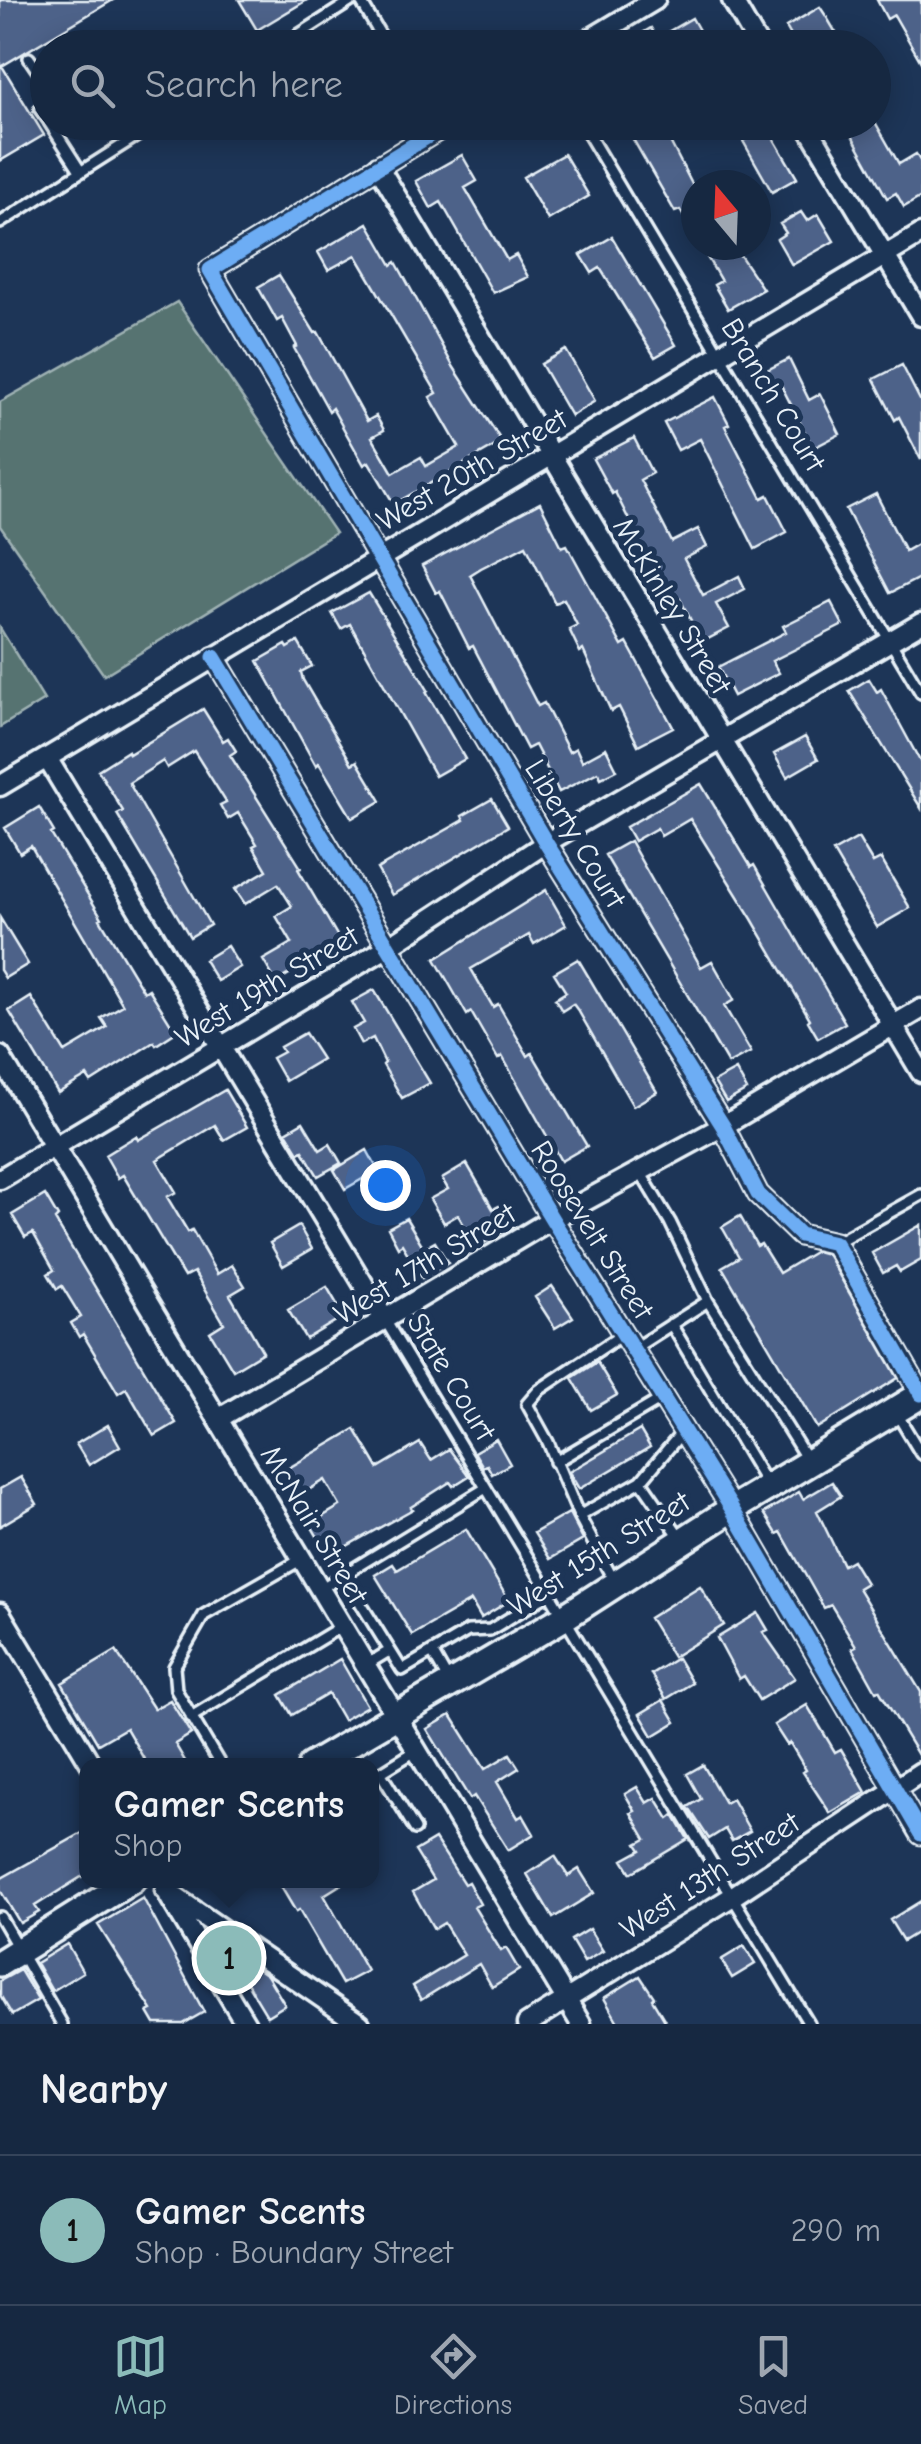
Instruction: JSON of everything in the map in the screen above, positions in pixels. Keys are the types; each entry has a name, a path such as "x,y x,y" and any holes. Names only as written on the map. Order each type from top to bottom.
{"main road":[{"name":"West 15th Street","path":"323,1758 450,1683 503,1637 564,1618 732,1508 921,1395"},
{"path":"10,1957 119,1888"}],"street":[{"path":"606,30 655,0"},
{"path":"732,0 750,30"},
{"path":"378,166 417,140"},
{"path":"816,140 921,316"},
{"name":"Liberty Court","path":"378,166 210,270 546,843 723,1126 758,1194 800,1235 836,1244"},
{"name":"McKinley Street","path":"378,166 921,1072"},
{"name":"West 20th Street","path":"0,786 921,234"},
{"name":"West 19th Street","path":"0,1179 388,947 546,843 921,624"},
{"name":"Roosevelt Street","path":"214,657 552,1220 732,1508 921,1834"},
{"name":"State Court","path":"47,758 384,1320"},
{"name":"West 17th Street","path":"218,1419 552,1220 723,1126 921,1009"},
{"name":"McNair Street","path":"0,1056 580,2024"},
{"path":"836,1244 921,1395"},
{"path":"0,1613 87,1758"},
{"name":"West 13th Street","path":"527,2024 733,1896 921,1772"},
{"path":"163,1888 246,2024"},
{"path":"165,1888 360,2024"}],"lane":[{"path":"308,30 357,0 376,30"},
{"path":"60,140 81,172"},
{"path":"0,223 131,140"},
{"name":"Branch Court","path":"592,140 921,693"},
{"path":"640,1171 708,1301 810,1463"},
{"path":"836,1244 921,1195"},
{"path":"616,1584 579,1516 527,1404 539,1390 628,1341 671,1324 708,1301"},
{"name":"State Court","path":"384,1320 809,2024"},
{"path":"671,1324 768,1488"},
{"path":"555,1462 663,1398"},
{"path":"896,1412 921,1454"},
{"path":"579,1516 642,1481 683,1431"},
{"path":"642,1481 682,1541"},
{"path":"320,1589 486,1488"},
{"path":"216,1758 176,1690 174,1667 204,1615 302,1558"},
{"path":"343,1576 402,1670 468,1630 503,1637 550,1594"},
{"path":"192,1717 342,1626"},
{"path":"366,1665 390,1651"},
{"path":"432,1652 450,1683"},
{"path":"379,1773 417,1750"},
{"path":"379,1779 415,1830"},
{"path":"0,1918 10,1957 62,2024"}],"green space":[{"path":"177,302 335,533 104,675 0,526 0,402"},
{"path":"0,628 44,700 0,727"}],"building":[{"path":"0,0 113,0 63,30 30,30 30,49 2,66 30,112 30,140 36,140 0,161"},
{"path":"239,0 307,0 257,30"},
{"path":"877,0 921,0 921,62 894,15 887,19"},
{"path":"820,7 834,30 788,30 786,27"},
{"path":"692,18 699,30 671,30"},
{"path":"633,140 669,140 685,170 681,170 680,210 675,212"},
{"path":"745,140 775,140 797,178 772,192 771,170 759,170"},
{"path":"855,140 885,140 899,164 916,154 921,162 921,197 904,207 896,193 887,198"},
{"path":"564,154 589,196 548,220 523,177"},
{"path":"462,155 477,181 465,188 507,260 516,255 528,277 493,293 441,202 431,208 416,181"},
{"path":"801,212 807,221 818,214 834,241 792,265 777,239 786,233 780,224"},
{"path":"368,223 392,265 396,262 453,366 502,442 394,504 369,462 364,465 332,408 329,411 282,318 277,321 258,287 279,275 315,333 318,332 367,421 376,416 384,430 372,437 393,473 421,457 426,466 459,447 430,397 437,393 356,255 328,270 318,252"},
{"path":"612,237 676,345 655,357 600,268 592,273 581,255"},
{"path":"709,260 743,260 763,289 728,309 714,285 721,281"},
{"path":"566,350 595,401 571,416 541,364"},
{"path":"789,359 809,400 820,394 840,434 813,448 781,385 772,390 763,372"},
{"path":"902,365 921,402 921,460 874,379"},
{"path":"715,397 729,424 725,426 762,498 768,495 787,532 755,549 700,439 678,450 664,423"},
{"path":"634,438 652,473 640,480 672,542 698,529 707,547 684,559 703,595 739,576 745,589 716,604 729,628 702,642 680,599 671,604 615,492 612,494 593,459"},
{"path":"876,494 905,551 921,542 921,577 890,593 846,509"},
{"path":"540,503 562,547 567,545 622,646 627,643 673,727 638,745 619,707 611,711 569,629 577,625 564,599 555,603 526,545 481,568 470,575 538,706 544,703 569,752 576,748 582,761 606,748 617,770 601,778 598,772 559,792 535,745 527,749 473,646 469,648 440,591 436,593 422,566"},
{"path":"369,593 465,759 435,776 350,624 341,629 332,613"},
{"path":"831,602 843,625 772,661 779,673 733,696 718,667 786,632 783,626"},
{"path":"298,642 312,666 301,672 303,680 352,764 357,761 381,801 352,818 319,763 316,766 258,661"},
{"path":"869,679 877,692 881,689 921,763 921,808 849,691"},
{"path":"203,709 223,741 228,738 236,751 230,755 301,868 298,869 341,942 276,982 263,960 292,943 276,916 292,906 278,884 245,904 235,889 267,870 238,813 228,819 220,805 226,802 194,751 167,768 163,761 129,783 210,925 190,937 117,814 123,811 98,770"},
{"path":"805,737 818,759 787,777 774,754"},
{"path":"701,784 751,867 754,865 845,1023 818,1038 752,919 690,819 661,836 657,828 634,841 626,827"},
{"path":"492,799 508,826 392,895 377,869 464,820 462,816"},
{"path":"39,807 144,992 149,989 176,1032 91,1082 87,1076 58,1093 9,1011 31,997 65,1052 107,1027 101,1018 123,1005 31,846 20,853 5,828"},
{"path":"858,838 873,863 881,859 910,908 877,927 833,852"},
{"path":"630,841 701,967 712,961 734,1000 724,1006 751,1052 728,1064 605,855"},
{"path":"546,890 566,925 534,944 529,935 471,969 493,1007 498,1004 528,1056 532,1053 587,1146 561,1161 502,1056 498,1059 471,1012 467,1015 435,959"},
{"path":"0,918 28,964 5,978 0,970"},
{"path":"227,946 240,967 217,981 204,960"},
{"path":"578,959 657,1092 633,1106 579,1012 573,1004 562,1011 555,999 566,992 554,973"},
{"path":"374,990 430,1083 402,1098 373,1038 361,1044 353,1029 364,1023 352,1002"},
{"path":"305,1033 322,1059 285,1081 272,1058 283,1052 280,1047"},
{"path":"736,1070 747,1090 726,1102 714,1082"},
{"path":"225,1090 247,1127 224,1140 215,1125 157,1160 176,1192 167,1197 217,1274 232,1265 245,1286 230,1295 263,1352 233,1370 210,1332 224,1323 194,1272 184,1277 123,1175 118,1178 105,1155"},
{"path":"303,1122 320,1150 330,1144 341,1163 318,1176 286,1132"},
{"path":"367,1150 378,1170 345,1189 334,1170"},
{"path":"467,1164 493,1209 503,1204 515,1225 477,1247 458,1215 444,1223 430,1199 448,1189 442,1179"},
{"path":"45,1195 58,1217 55,1220 176,1423 154,1436 126,1388 118,1393 83,1334 79,1337 71,1323 81,1317 62,1286 57,1289 48,1274 54,1270 33,1233 25,1237 12,1215"},
{"path":"740,1216 779,1273 816,1251 827,1254 898,1378 817,1428 722,1267 739,1257 722,1227"},
{"path":"406,1218 424,1248 435,1242 448,1263 422,1278 388,1228"},
{"path":"921,1225 921,1260 900,1272 896,1266 883,1273 872,1253"},
{"path":"299,1226 312,1249 283,1266 270,1243"},
{"path":"552,1286 573,1317 555,1328 535,1297"},
{"path":"327,1287 344,1316 306,1339 288,1310"},
{"path":"597,1362 617,1395 591,1410 572,1378"},
{"path":"108,1425 120,1446 89,1465 76,1444"},
{"path":"355,1429 378,1468 420,1443 431,1460 449,1449 469,1476 453,1486 450,1482 413,1509 329,1556 310,1524 340,1506 325,1480 302,1494 287,1469"},
{"path":"640,1430 650,1447 579,1489 569,1472"},
{"path":"496,1439 510,1464 492,1474 474,1452"},
{"path":"21,1477 37,1504 0,1526 0,1489"},
{"path":"832,1482 841,1496 817,1511 843,1565 852,1560 866,1583 858,1588 921,1692 921,1760 879,1690 876,1691 852,1648 856,1646 831,1605 824,1608 781,1532 777,1534 764,1513 799,1492 803,1499"},
{"path":"569,1513 583,1540 550,1559 534,1533"},
{"path":"466,1529 509,1601 481,1618 471,1601 412,1635 375,1575 393,1564 397,1570"},
{"path":"700,1586 724,1625 673,1657 649,1618"},
{"path":"758,1613 768,1630 763,1632 795,1678 759,1700 744,1676 739,1679 717,1638"},
{"path":"116,1651 154,1709 170,1700 191,1734 175,1744 183,1758 143,1758 126,1728 98,1744 62,1683"},
{"path":"677,1658 692,1683 666,1699 651,1674"},
{"path":"340,1659 367,1706 343,1720 328,1694 292,1715 280,1695"},
{"path":"663,1700 676,1722 653,1736 640,1714"},
{"path":"807,1705 835,1752 841,1749 866,1792 830,1813 803,1772 806,1770 790,1743 787,1745 774,1725"},
{"path":"451,1715 485,1769 510,1754 519,1768 497,1782 518,1818 523,1815 534,1834 508,1850 474,1796 470,1799 427,1729"},
{"path":"703,1765 725,1803 732,1799 750,1831 732,1841 725,1829 709,1839 688,1807 701,1799 687,1774"},
{"path":"637,1787 647,1803 656,1798 669,1819 674,1815 688,1839 631,1873 623,1860 641,1850 637,1844 646,1839 625,1794"},
{"path":"79,1835 79,1878 35,1906 39,1912 20,1923 0,1890 0,1879"},
{"path":"435,1839 464,1884 468,1882 480,1904 474,1907 501,1951 506,1948 519,1970 492,1987 479,1964 421,2000 413,1986 464,1955 444,1923 434,1929 413,1892 433,1880 415,1851"},
{"path":"555,1856 568,1876 579,1869 594,1893 553,1918 527,1874"},
{"path":"282,1888 335,1888 324,1895 367,1971 342,1984 299,1910 296,1912"},
{"path":"143,1898 204,2012 183,2024 155,2024 148,2012 152,2010 98,1925"},
{"path":"921,1901 921,1930 903,1941 890,1920"},
{"path":"589,1929 603,1951 584,1962 571,1940"},
{"path":"67,1944 83,1972 52,1991 36,1963"},
{"path":"744,1946 755,1964 732,1978 721,1960"},
{"path":"258,1969 267,1975 285,2005 267,2016 244,1978"},
{"path":"20,1970 38,2000 12,2015 0,1995 0,1981"},
{"path":"640,1976 667,2024 619,2024 604,1998"}],"cycle path":[{"path":"422,140 210,270 546,843 723,1126 758,1194 800,1235 835,1243 921,1394"},
{"path":"214,657 552,1219 732,1509 921,1834"}],"place":[{"name":"Gamer Scents","path":"229,1958"}]}
